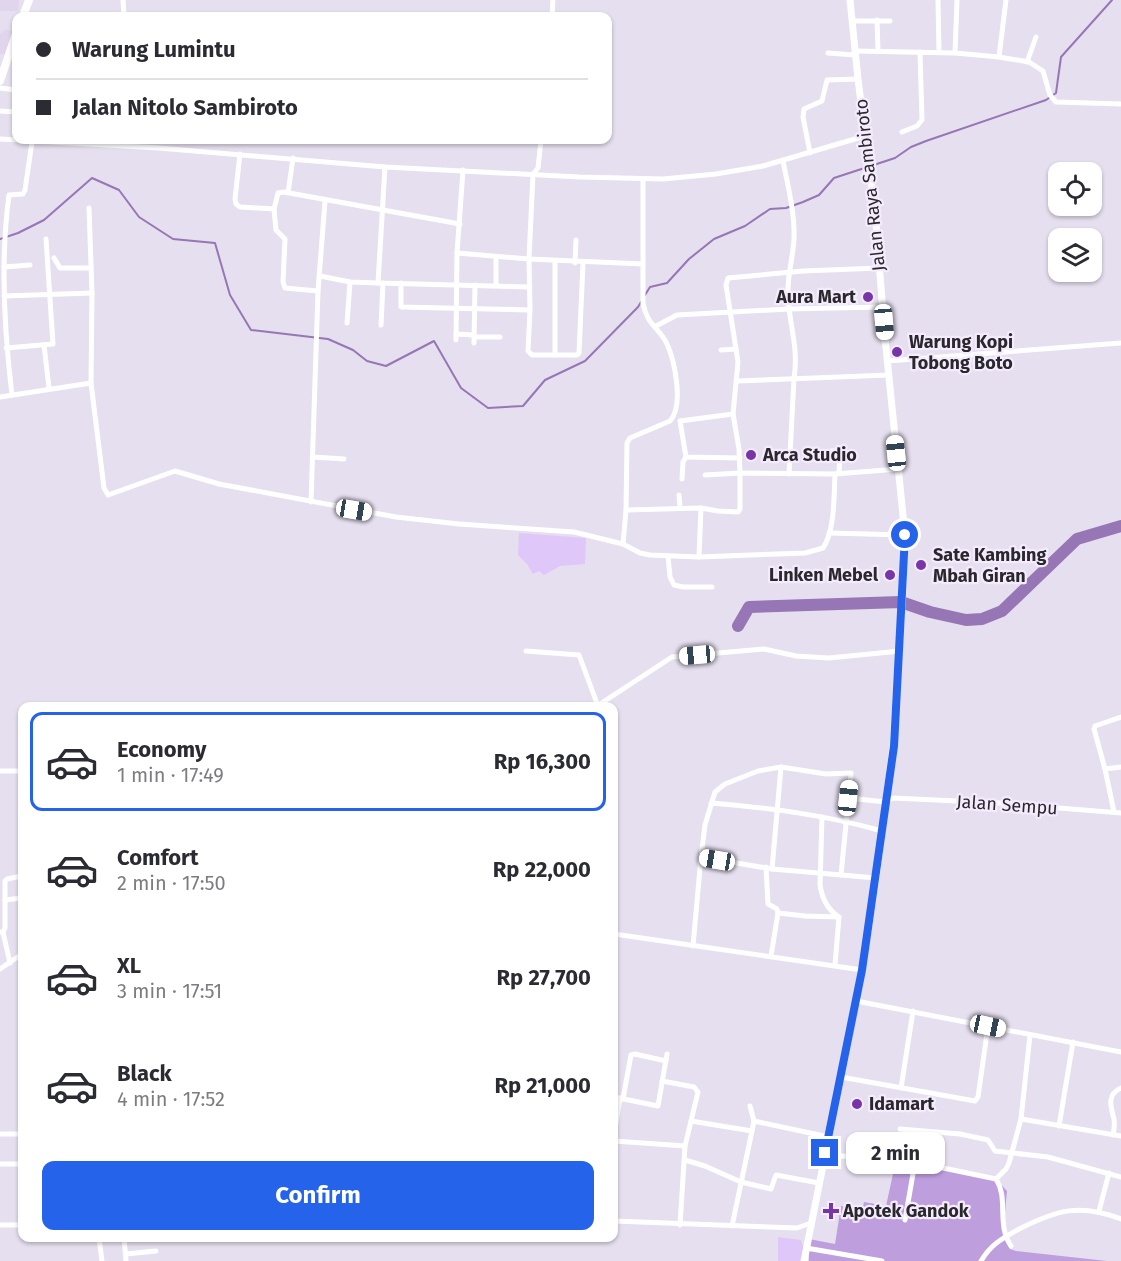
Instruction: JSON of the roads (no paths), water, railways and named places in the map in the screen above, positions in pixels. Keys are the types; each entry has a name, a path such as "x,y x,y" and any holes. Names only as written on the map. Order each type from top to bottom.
{"main road":[{"path":"0,81 4,57 12,42"}],"street":[{"name":"Jalan Raya Sambiroto","path":"804,1261 862,970 894,746 902,621 905,535 880,268 850,0"},
{"path":"938,0 939,52"},
{"path":"955,53 957,0"},
{"path":"999,57 1006,0"},
{"path":"852,21 890,21"},
{"path":"877,21 878,50"},
{"path":"1027,62 1036,37"},
{"path":"828,53 878,50 999,57 1027,62 1043,71 1051,97 1056,102 1121,104"},
{"path":"902,132 917,126 922,120 920,52"},
{"path":"810,153 803,117 804,109 822,101 827,80 858,79"},
{"path":"132,144 385,167 643,178 716,174 783,161 865,136"},
{"path":"0,194 23,194 32,144"},
{"path":"541,144 538,168 533,174 531,310 528,351 532,356 577,355 579,353 583,263"},
{"path":"240,154 236,204 243,207 274,208"},
{"path":"288,193 293,158"},
{"path":"783,161 794,238 788,274 789,309 795,340 796,365 789,474"},
{"path":"381,325 380,283 385,167"},
{"path":"463,170 457,253 456,337 500,337"},
{"path":"623,544 627,443 630,438 672,419 676,412 677,385 667,344 648,318 643,304 643,178"},
{"path":"318,291 285,288 283,282 285,239 276,230 274,208 278,193 460,224"},
{"path":"9,195 3,233 3,337 12,395"},
{"path":"311,502 318,291 325,201"},
{"path":"88,208 92,292 91,383 104,488 108,495 175,471 219,484 396,517 432,522 574,532 623,544 640,553 699,557 805,553 823,548 829,533 840,454 831,451"},
{"path":"6,348 53,344 46,239"},
{"path":"575,263 576,240"},
{"path":"457,253 575,263 643,264"},
{"path":"496,257 496,285"},
{"path":"54,258 60,268 91,268"},
{"path":"555,261 555,355"},
{"path":"4,267 30,265"},
{"path":"626,510 680,507 738,512 740,509 740,458 734,414 734,395 738,381 736,349 726,285 728,278 803,271 880,268"},
{"path":"320,276 350,282 530,287"},
{"path":"347,323 350,282"},
{"path":"401,283 401,307 531,310"},
{"path":"474,338 475,285"},
{"path":"4,296 92,292"},
{"path":"656,326 677,315 882,307"},
{"path":"888,361 1121,344"},
{"path":"44,345 49,388"},
{"path":"721,350 736,349"},
{"path":"738,381 889,375"},
{"path":"0,397 91,383"},
{"path":"672,419 680,421 734,414"},
{"path":"680,421 686,457 683,462 682,478"},
{"path":"313,457 344,459"},
{"path":"686,457 740,458"},
{"path":"705,475 837,473 898,469"},
{"path":"679,495 680,507"},
{"path":"699,557 701,508"},
{"path":"829,533 905,535"},
{"path":"668,556 670,577 674,585 712,587"},
{"path":"604,702 672,657 764,649 796,656 829,658 900,651"},
{"path":"526,651 579,656 596,702"},
{"path":"1114,813 1105,769 1094,733 1095,726 1121,717"},
{"path":"771,956 778,913 777,909 768,904 769,868 778,808 781,767"},
{"path":"693,946 705,825 714,792 726,784 758,771 781,767 826,774 851,773 842,875"},
{"path":"1105,769 1121,767"},
{"path":"0,771 18,771"},
{"name":"Jalan Sempu","path":"848,798 999,803 1121,813"},
{"path":"711,803 778,808 846,820 882,831"},
{"path":"822,817 819,873 821,892 831,912 839,917"},
{"path":"701,857 769,868 876,878"},
{"path":"10,963 1,932 5,928 6,879 18,877"},
{"path":"5,900 18,898"},
{"path":"778,913 839,917"},
{"path":"836,965 839,917"},
{"path":"618,935 862,970"},
{"path":"0,969 18,957"},
{"path":"856,1001 1121,1052"},
{"path":"901,1088 913,1011"},
{"path":"841,1077 972,1101 977,1099 988,1026"},
{"path":"996,1179 1006,1169 1021,1119 1030,1035"},
{"path":"1059,1126 1073,1042"},
{"path":"631,1055 666,1057 663,1081 658,1106 619,1098 631,1055"},
{"path":"663,1081 694,1087 698,1092 685,1146 680,1225"},
{"path":"1113,1135 1115,1122 1111,1110 1111,1096 1121,1088"},
{"path":"732,1226 752,1131 750,1106"},
{"path":"1021,1119 1121,1136"},
{"path":"691,1121 752,1131"},
{"path":"753,1121 829,1137"},
{"path":"900,1129 971,1136 988,1140 995,1151 1048,1156 1121,1177"},
{"path":"0,1134 18,1134"},
{"path":"618,1141 685,1146"},
{"path":"825,1153 895,1158 996,1179"},
{"path":"685,1160 741,1182 771,1189 776,1175 819,1183"},
{"path":"905,1220 915,1162"},
{"path":"0,1164 18,1164"},
{"path":"1099,1211 1108,1173"},
{"path":"996,1179 1001,1190 1003,1229 1011,1246"},
{"path":"981,1261 992,1246 1005,1237 1051,1214 1074,1210 1099,1211 1121,1219"},
{"path":"618,1221 797,1228 811,1223"},
{"path":"0,1225 18,1225"},
{"path":"797,1228 808,1237"},
{"path":"100,1242 102,1261"},
{"path":"124,1242 126,1258 156,1251"},
{"path":"806,1248 882,1261"}],"waterway":[{"path":"645,295 650,287 667,283 689,259 714,239 745,226 770,209 786,208 803,202 819,195 834,178 895,158 911,147 926,141 1046,100 1056,93 1061,57 1112,0"},
{"path":"0,239 44,220 92,178 119,190 139,217 173,239 215,243 230,295 251,330 328,339 353,350 367,361 386,366 434,341 461,388 488,408 523,406 545,380 585,361 641,302"},
{"path":"738,626 749,607 901,602 930,612 966,620 982,619 1002,611 1077,539 1121,526"}],"place":[{"name":"Aura Mart","path":"868,297"},
{"name":"Warung Kopi Tobong Boto","path":"897,352"},
{"name":"Arca Studio","path":"751,455"},
{"name":"Sate Kambing Mbah Giran","path":"921,565"},
{"name":"Linken Mebel","path":"890,575"},
{"name":"Idamart","path":"857,1104"},
{"name":"Apotek Gandok","path":"831,1211"}]}
